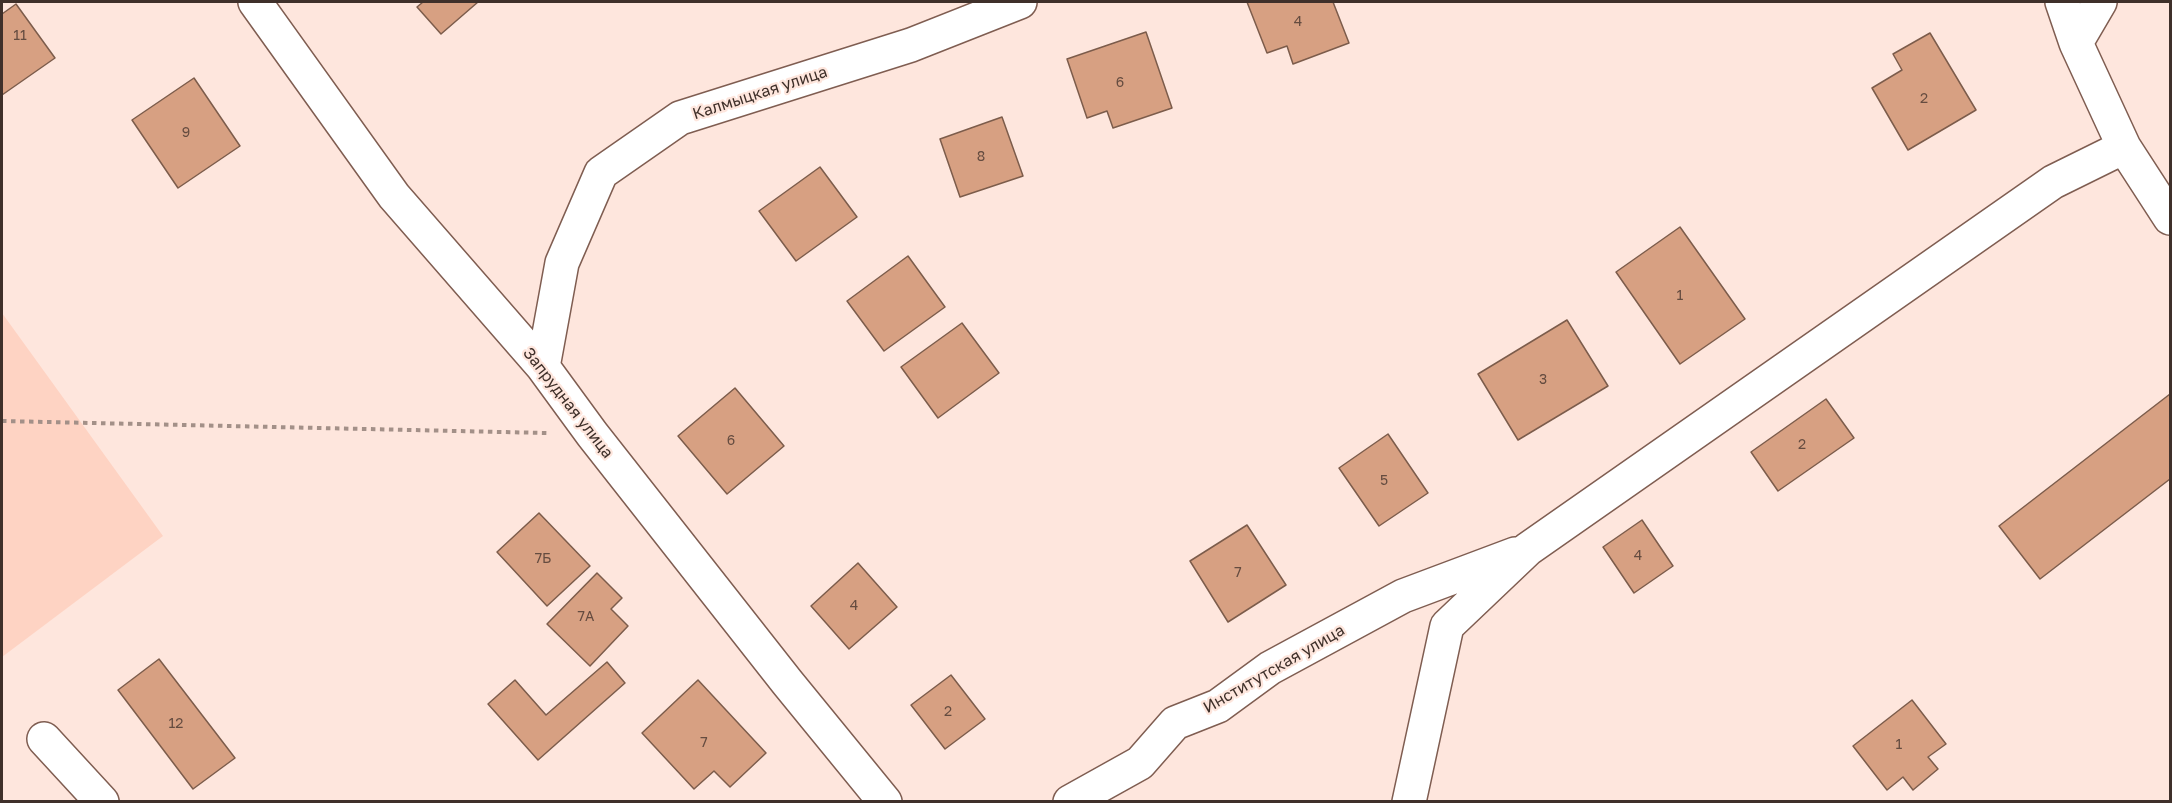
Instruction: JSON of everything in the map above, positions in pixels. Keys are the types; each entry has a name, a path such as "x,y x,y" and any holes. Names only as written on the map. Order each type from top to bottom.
{"street":[{"name":"Запрудная улица","path":"255,2 394,196 543,367 592,434 787,682 885,801"},
{"name":"Калмыцкая улица","path":"543,367 562,262 600,173 681,118 911,45 1020,2"},
{"path":"2062,2 2076,44 2124,147 2170,218"},
{"path":"2076,44 2100,2"},
{"path":"1409,801 1447,626 1528,549 2053,182 2124,147"},
{"name":"Институтская улица","path":"1070,801 1140,763 1175,723 1218,706 1270,668 1403,596 1528,549"},
{"path":"44,739 102,801"}],"path":[{"path":"2,421 592,434"}],"shaded area":[{"path":"2,313 163,536 2,657"}],"building":[{"path":"423,2 478,2 441,34 417,7"},
{"path":"1247,2 1333,2 1349,43 1293,64 1287,46 1267,53"},
{"path":"16,4 55,58 2,95 2,14"},
{"path":"1146,32 1172,108 1113,128 1107,111 1087,118 1067,59"},
{"path":"1930,33 1976,110 1908,150 1872,88 1902,70 1893,54"},
{"path":"194,78 240,146 178,188 132,120"},
{"path":"1002,117 1023,176 960,197 940,139"},
{"path":"820,167 857,217 796,261 759,211"},
{"path":"1680,227 1745,319 1680,364 1616,272"},
{"path":"908,256 945,307 884,351 847,301"},
{"path":"1567,320 1608,386 1518,440 1478,374"},
{"path":"962,323 999,373 938,418 901,367"},
{"path":"735,388 784,446 727,494 678,436"},
{"path":"2170,394 2170,479 2040,579 1999,526"},
{"path":"1826,399 1854,438 1778,491 1751,452"},
{"path":"1388,434 1428,493 1379,526 1339,468"},
{"path":"539,513 590,566 547,606 497,552"},
{"path":"1642,520 1673,566 1634,593 1603,547"},
{"path":"1247,525 1286,585 1228,622 1190,561"},
{"path":"858,563 897,607 849,649 811,606"},
{"path":"597,573 622,598 611,609 628,626 590,666 547,624"},
{"path":"159,659 235,758 193,789 118,690"},
{"path":"607,662 625,683 538,760 488,704 515,680 546,715"},
{"path":"951,675 985,719 945,749 911,705"},
{"path":"698,680 766,753 730,787 714,771 694,789 642,733"},
{"path":"1912,700 1946,744 1928,757 1938,769 1913,790 1903,777 1887,790 1853,746"}]}
